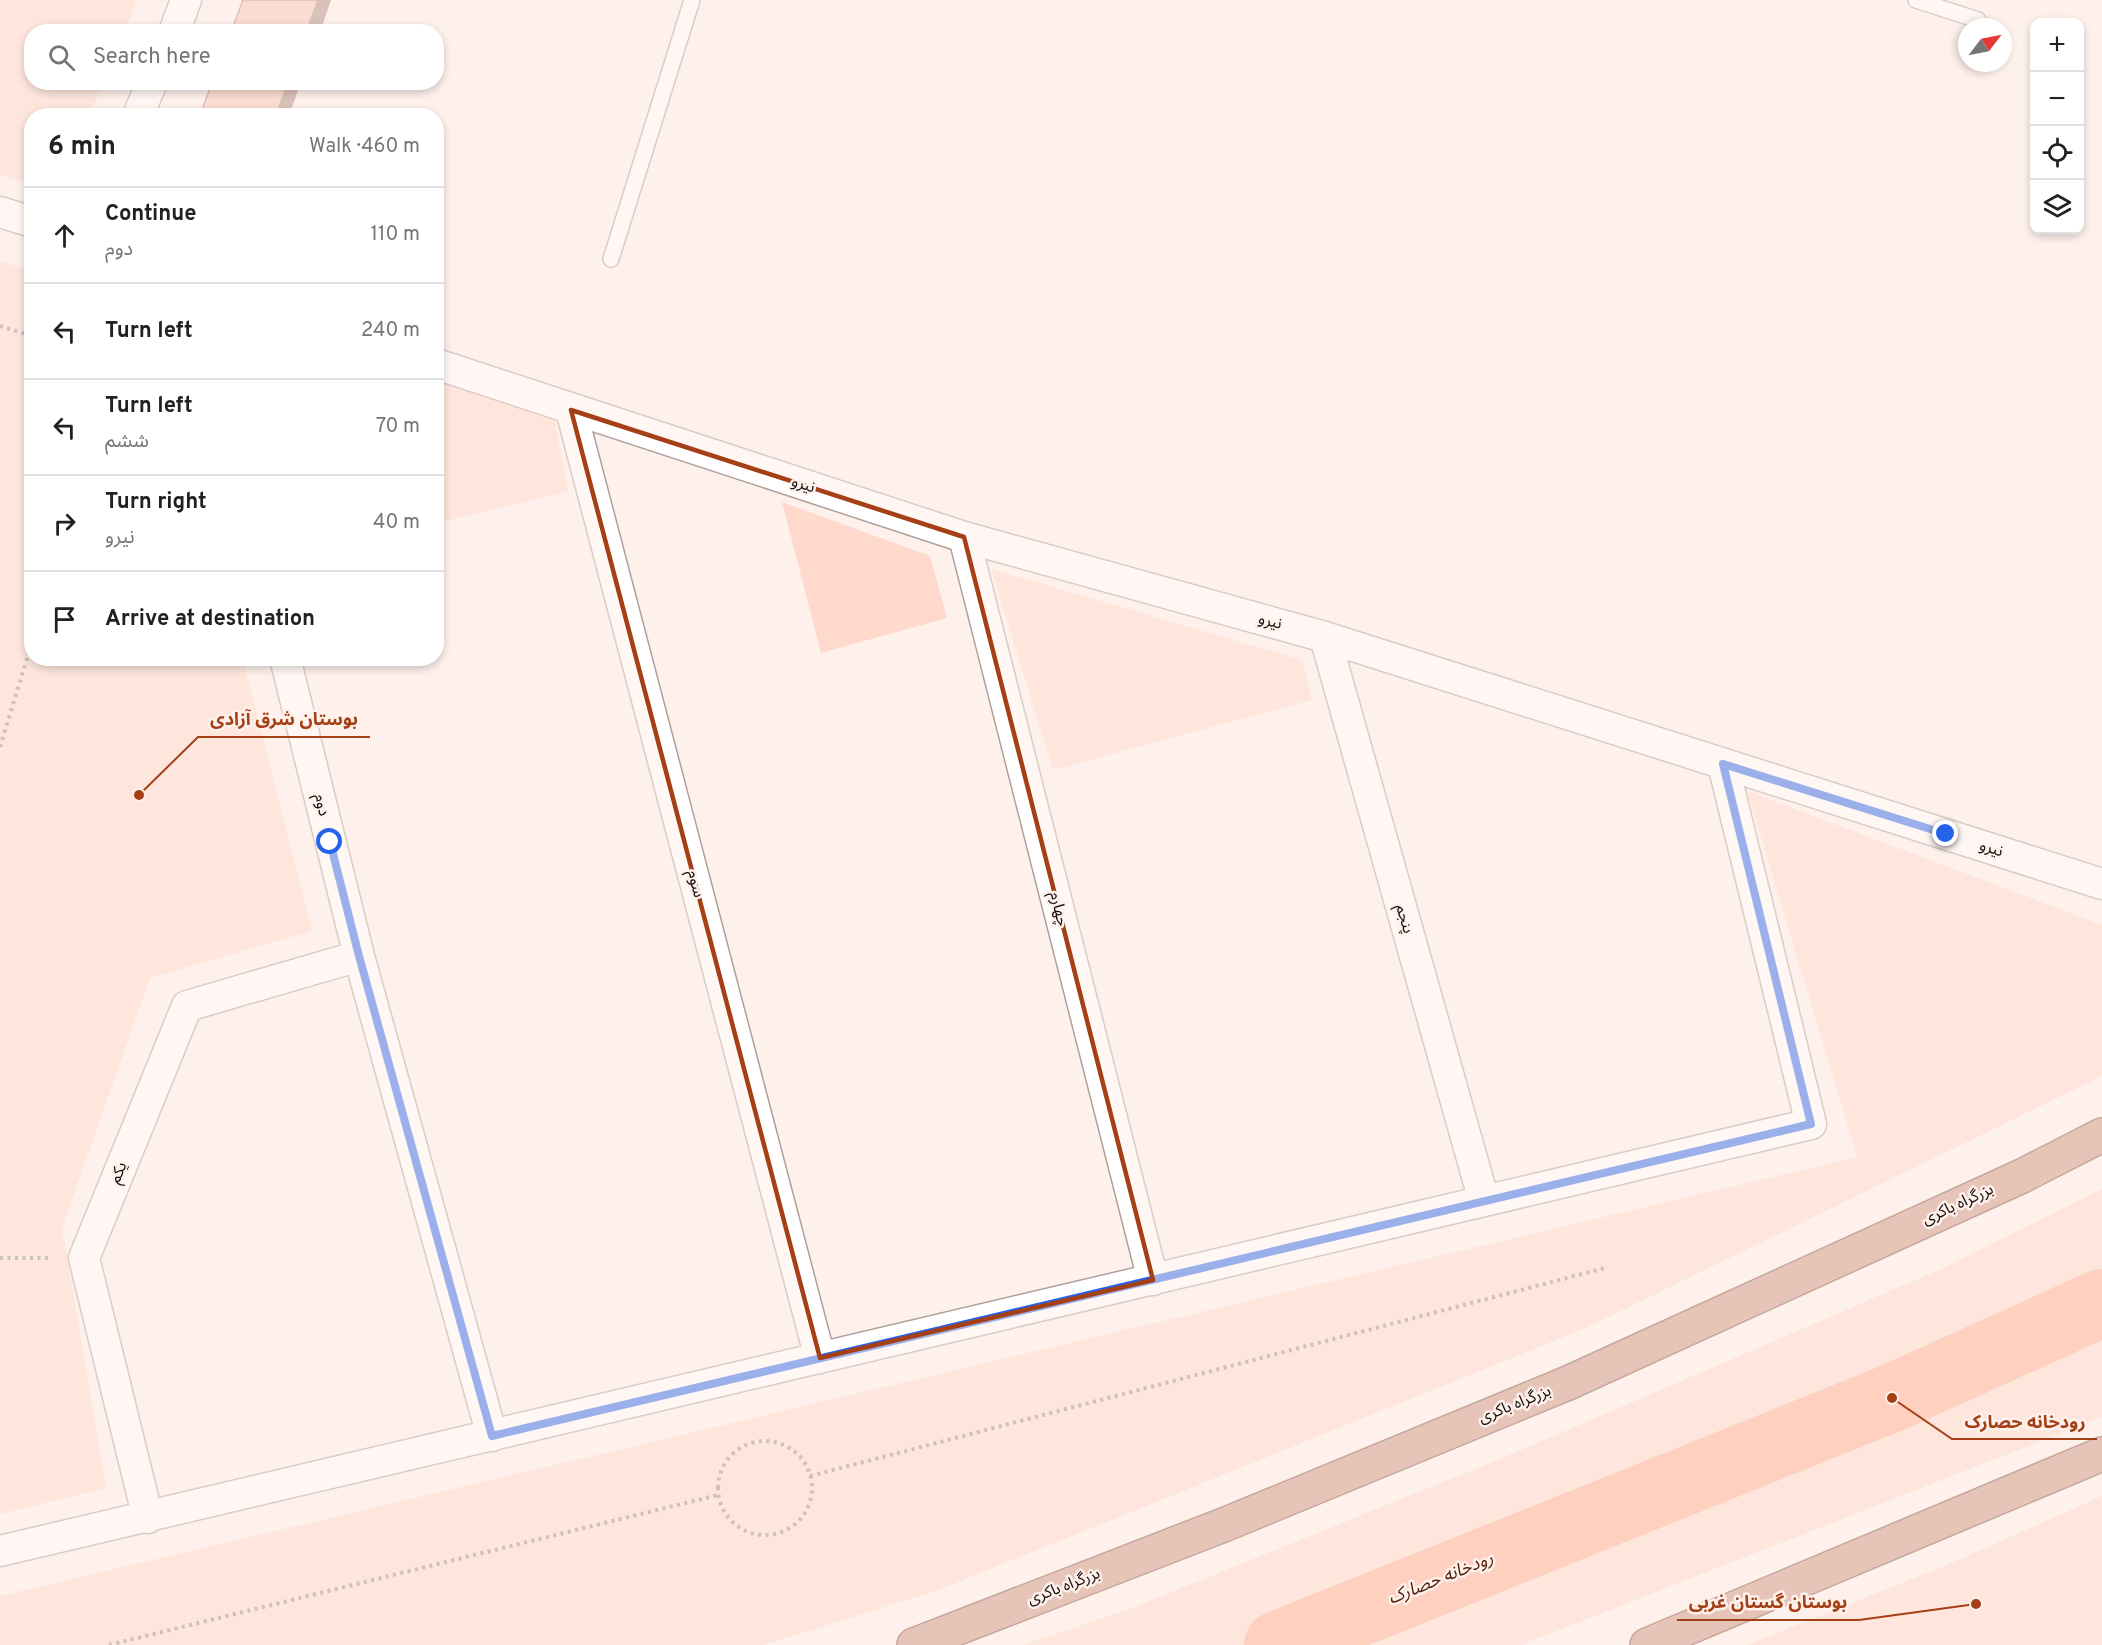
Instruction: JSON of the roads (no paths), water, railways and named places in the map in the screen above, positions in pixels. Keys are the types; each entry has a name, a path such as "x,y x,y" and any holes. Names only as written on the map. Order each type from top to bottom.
{"highway":[{"name":"بزرگراه باکری","path":"914,1645 1226,1524 1568,1383 2022,1176 2102,1135"},
{"path":"1647,1645 2102,1454"}],"street":[{"path":"177,24 186,0"},
{"path":"141,108 149,90"},
{"path":"0,206 24,205"},
{"path":"0,212 24,220"},
{"name":"نیرو","path":"444,367 964,537 1325,637 2102,884"},
{"name":"سوم","path":"571,410 820,1358"},
{"name":"چهارم","path":"964,537 1153,1280"},
{"name":"پنجم","path":"1325,637 1484,1201"},
{"name":"دوم","path":"287,666 359,956 492,1436"},
{"path":"0,1551 148,1518 1811,1124 1723,764"},
{"name":"یکم","path":"148,1518 84,1258 187,1006 359,956"}],"lane":[{"path":"611,259 692,0"},
{"path":"1916,0 1972,18"}],"waterway":[{"name":"رودخانه حصارک","path":"1278,1645 1892,1398 2102,1303"}],"place":[{"name":"بوستان شرق آزادی","path":"139,795"},
{"name":"رودخانه حصارک","path":"1892,1398"},
{"name":"بوستان گستان غربی","path":"1976,1604"}]}
